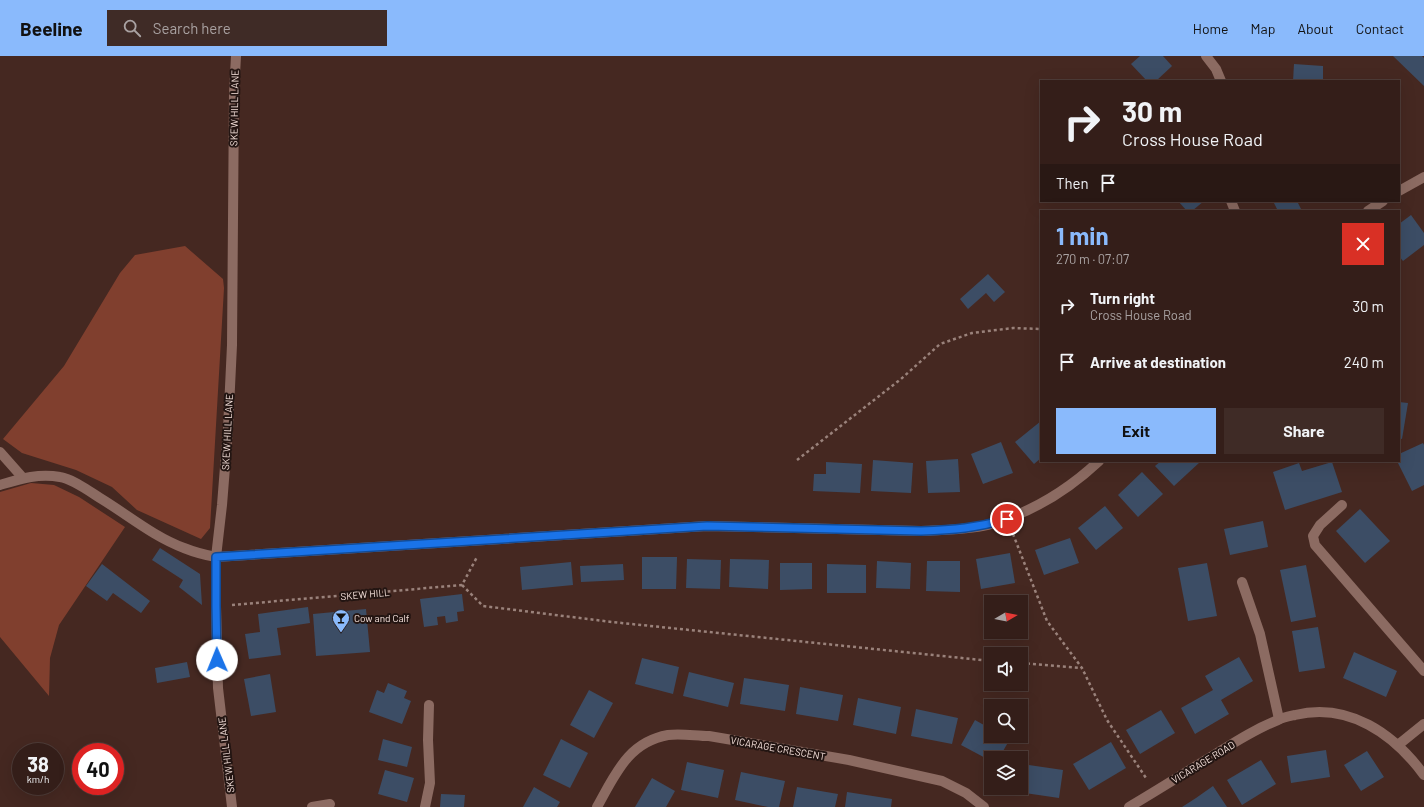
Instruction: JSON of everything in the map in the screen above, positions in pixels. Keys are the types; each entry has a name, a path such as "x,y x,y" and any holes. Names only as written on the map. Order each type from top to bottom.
{"street":[{"name":"SKEW HILL LANE","path":"232,807 218,688 216,557 227,444 232,353 234,93 236,56"},
{"path":"1206,56 1216,69 1221,80"},
{"path":"1400,190 1424,177"},
{"path":"0,452 23,478"},
{"path":"0,485 23,478 43,475 62,477 82,487 163,539 183,548 216,557 707,526 921,531 950,530 987,525 1007,519 1055,497 1082,477 1098,462"},
{"path":"1342,505 1320,525 1313,536 1315,545 1424,671"},
{"path":"1242,582 1260,634 1279,719"},
{"path":"425,807 430,783 428,740 429,705"},
{"name":"VICARAGE ROAD","path":"1129,807 1251,733 1279,719 1303,713 1320,712 1343,715 1373,726 1398,745 1424,775"},
{"path":"1398,745 1424,724"},
{"name":"VICARAGE CRESCENT","path":"597,807 618,768 634,750 650,741 669,735 688,735 709,736 849,760 942,781 966,793 984,807"},
{"path":"312,807 330,804"}],"path":[{"path":"797,460 901,379 940,344 972,333 1013,328 1040,329"},
{"path":"1007,519 1048,621 1082,668 1107,720 1155,791"},
{"path":"486,540 462,585 483,606 628,624 984,660"},
{"name":"SKEW HILL","path":"216,606 462,585"},
{"path":"1028,664 1082,668"}],"shaded area":[{"path":"185,246 223,279 224,288 210,528 201,539 137,510 112,487 76,470 22,453 3,439 64,366 120,273 135,255"},
{"path":"31,483 54,485 79,497 125,527 59,625 50,658 49,696 0,637 0,492"}],"building":[{"path":"1140,56 1163,56 1172,66 1157,80 1146,80 1131,64"},
{"path":"1393,56 1422,56 1424,58 1424,86"},
{"path":"1294,64 1323,66 1323,80 1293,80"},
{"path":"1179,202 1203,202 1193,210 1186,210"},
{"path":"1274,202 1298,202 1302,210 1278,210"},
{"path":"1411,215 1424,233 1424,245 1403,261 1400,257 1400,223"},
{"path":"988,274 1005,292 994,302 986,293 968,309 960,299"},
{"path":"1400,402 1408,403 1402,439 1400,438"},
{"path":"1040,422 1040,459 1034,464 1015,442"},
{"path":"1001,442 1013,473 983,484 971,454"},
{"path":"1423,443 1424,485 1412,491 1398,462 1400,462 1400,454"},
{"path":"958,459 960,492 928,493 926,461"},
{"path":"873,460 913,463 911,493 871,491"},
{"path":"826,462 862,464 860,493 813,491 814,474 826,474"},
{"path":"1160,462 1200,462 1174,486 1155,466"},
{"path":"1332,462 1342,492 1285,510 1273,472 1299,463 1302,471"},
{"path":"1142,472 1163,494 1138,517 1118,495"},
{"path":"1105,506 1123,528 1096,550 1078,528"},
{"path":"1360,509 1390,541 1365,563 1336,531"},
{"path":"1263,521 1268,547 1230,555 1224,529"},
{"path":"1070,538 1079,563 1044,575 1035,550"},
{"path":"160,548 200,574 202,605 179,587 183,580 152,560"},
{"path":"1010,553 1015,583 981,589 976,559"},
{"path":"642,557 677,557 676,589 642,589"},
{"path":"687,559 721,560 720,589 686,588"},
{"path":"730,559 769,560 768,589 729,587"},
{"path":"877,561 911,563 910,589 876,588"},
{"path":"927,561 960,561 960,592 926,591"},
{"path":"571,562 573,585 522,590 520,567"},
{"path":"780,563 812,563 812,589 780,590"},
{"path":"1207,563 1217,616 1188,621 1178,568"},
{"path":"102,564 150,601 141,613 113,593 107,601 86,586"},
{"path":"623,564 624,580 581,582 580,566"},
{"path":"827,564 866,565 866,593 827,593"},
{"path":"1306,565 1316,617 1291,622 1280,570"},
{"path":"462,594 464,611 457,612 458,621 446,623 445,616 437,617 438,625 424,627 420,599"},
{"path":"308,607 310,623 277,628 281,655 249,659 245,634 260,632 258,614"},
{"name":"Cow and Calf","path":"366,609 370,652 316,656 313,614"},
{"path":"1318,627 1325,668 1299,672 1292,631"},
{"path":"1354,652 1397,671 1386,697 1343,678"},
{"path":"1239,657 1253,681 1221,700 1229,714 1195,734 1181,708 1213,690 1205,676"},
{"path":"642,658 679,667 673,694 635,684"},
{"path":"187,662 190,677 157,683 155,668"},
{"path":"689,672 734,683 728,707 683,696"},
{"path":"270,674 276,712 251,716 244,679"},
{"path":"744,678 789,685 785,711 740,704"},
{"path":"388,683 407,691 404,698 411,701 402,724 369,712 377,690 384,693"},
{"path":"800,687 843,695 838,721 796,714"},
{"path":"589,690 613,703 594,738 570,725"},
{"path":"858,698 901,707 896,734 853,725"},
{"path":"916,709 958,718 952,744 911,736"},
{"path":"1161,710 1175,733 1140,754 1126,730"},
{"path":"975,720 984,725 984,743 1008,743 1003,751 984,751 984,757 961,745"},
{"path":"383,739 412,747 407,767 378,760"},
{"path":"561,739 588,753 570,788 543,775"},
{"path":"1111,742 1126,768 1089,790 1073,764"},
{"path":"1326,750 1330,777 1291,783 1287,756"},
{"path":"1367,751 1384,777 1361,791 1344,765"},
{"path":"1261,760 1276,784 1242,805 1227,780"},
{"path":"687,762 724,770 718,798 681,790"},
{"path":"1028,765 1063,770 1059,798 1028,793"},
{"path":"385,770 414,778 407,802 378,794"},
{"path":"741,772 785,781 779,807 768,807 735,800"},
{"path":"652,778 675,791 666,807 635,807"},
{"path":"1213,786 1227,807 1182,807 1196,798"},
{"path":"534,787 560,802 557,807 523,807"},
{"path":"797,787 838,794 835,807 793,807"},
{"path":"847,792 892,799 891,807 845,807"},
{"path":"441,794 465,795 464,807 440,807"}],"place":[{"name":"Cow and Calf","path":"341,633"}],"route":[{"path":"217,660 216,557 707,526 921,531 957,529 987,525 1007,519"}]}
